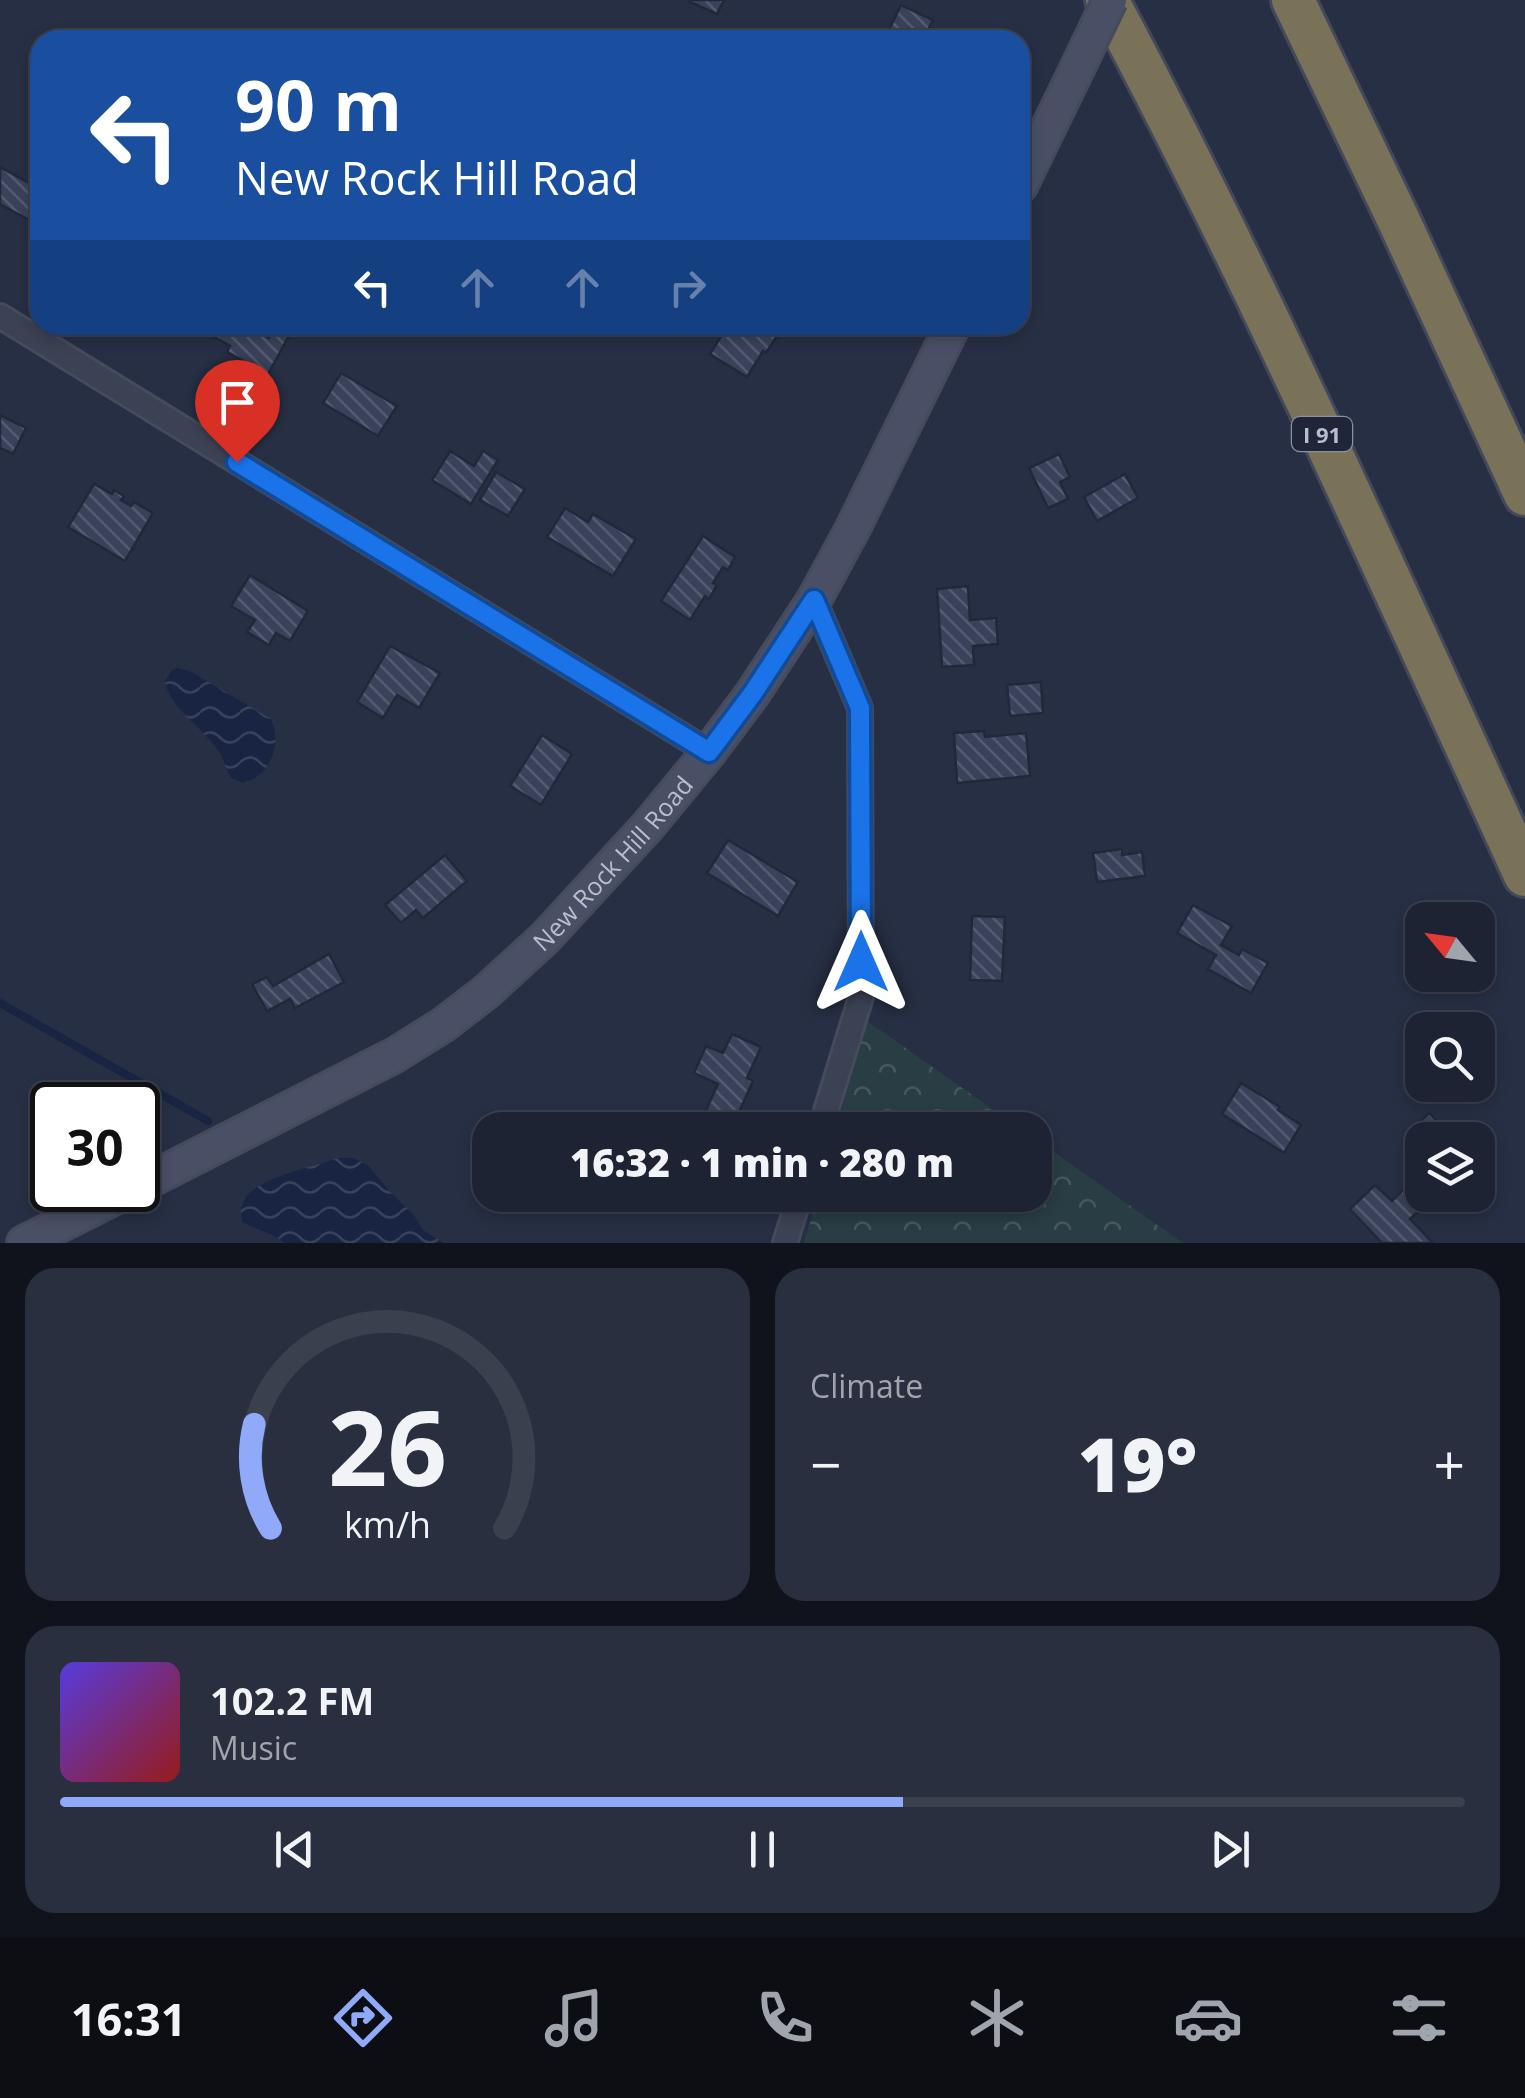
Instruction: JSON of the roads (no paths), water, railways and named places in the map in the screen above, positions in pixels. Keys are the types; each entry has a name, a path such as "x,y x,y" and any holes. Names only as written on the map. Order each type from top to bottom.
{"highway":[{"name":"I 91","path":"1108,0 1276,335 1525,874"},
{"path":"1292,0 1400,221 1525,494"}],"main road":[{"path":"1030,165 1108,0"},
{"name":"New Rock Hill Road","path":"160,1175 352,1078 443,1025 545,938 648,826 753,693 814,600 948,335"},
{"path":"24,1243 86,1212"}],"street":[{"path":"0,316 30,334"},
{"path":"31,335 709,752"},
{"path":"814,600 860,708 861,997 826,1112"},
{"path":"784,1243 794,1212"}],"water":[{"path":"177,668 190,671 271,719 275,738 272,758 252,780 243,783 231,778 214,745 174,701 165,681"},
{"path":"337,1158 354,1158 369,1166 423,1230 444,1243 285,1243 242,1222 242,1205 257,1187"}],"waterway":[{"path":"0,1003 208,1121"}]}
